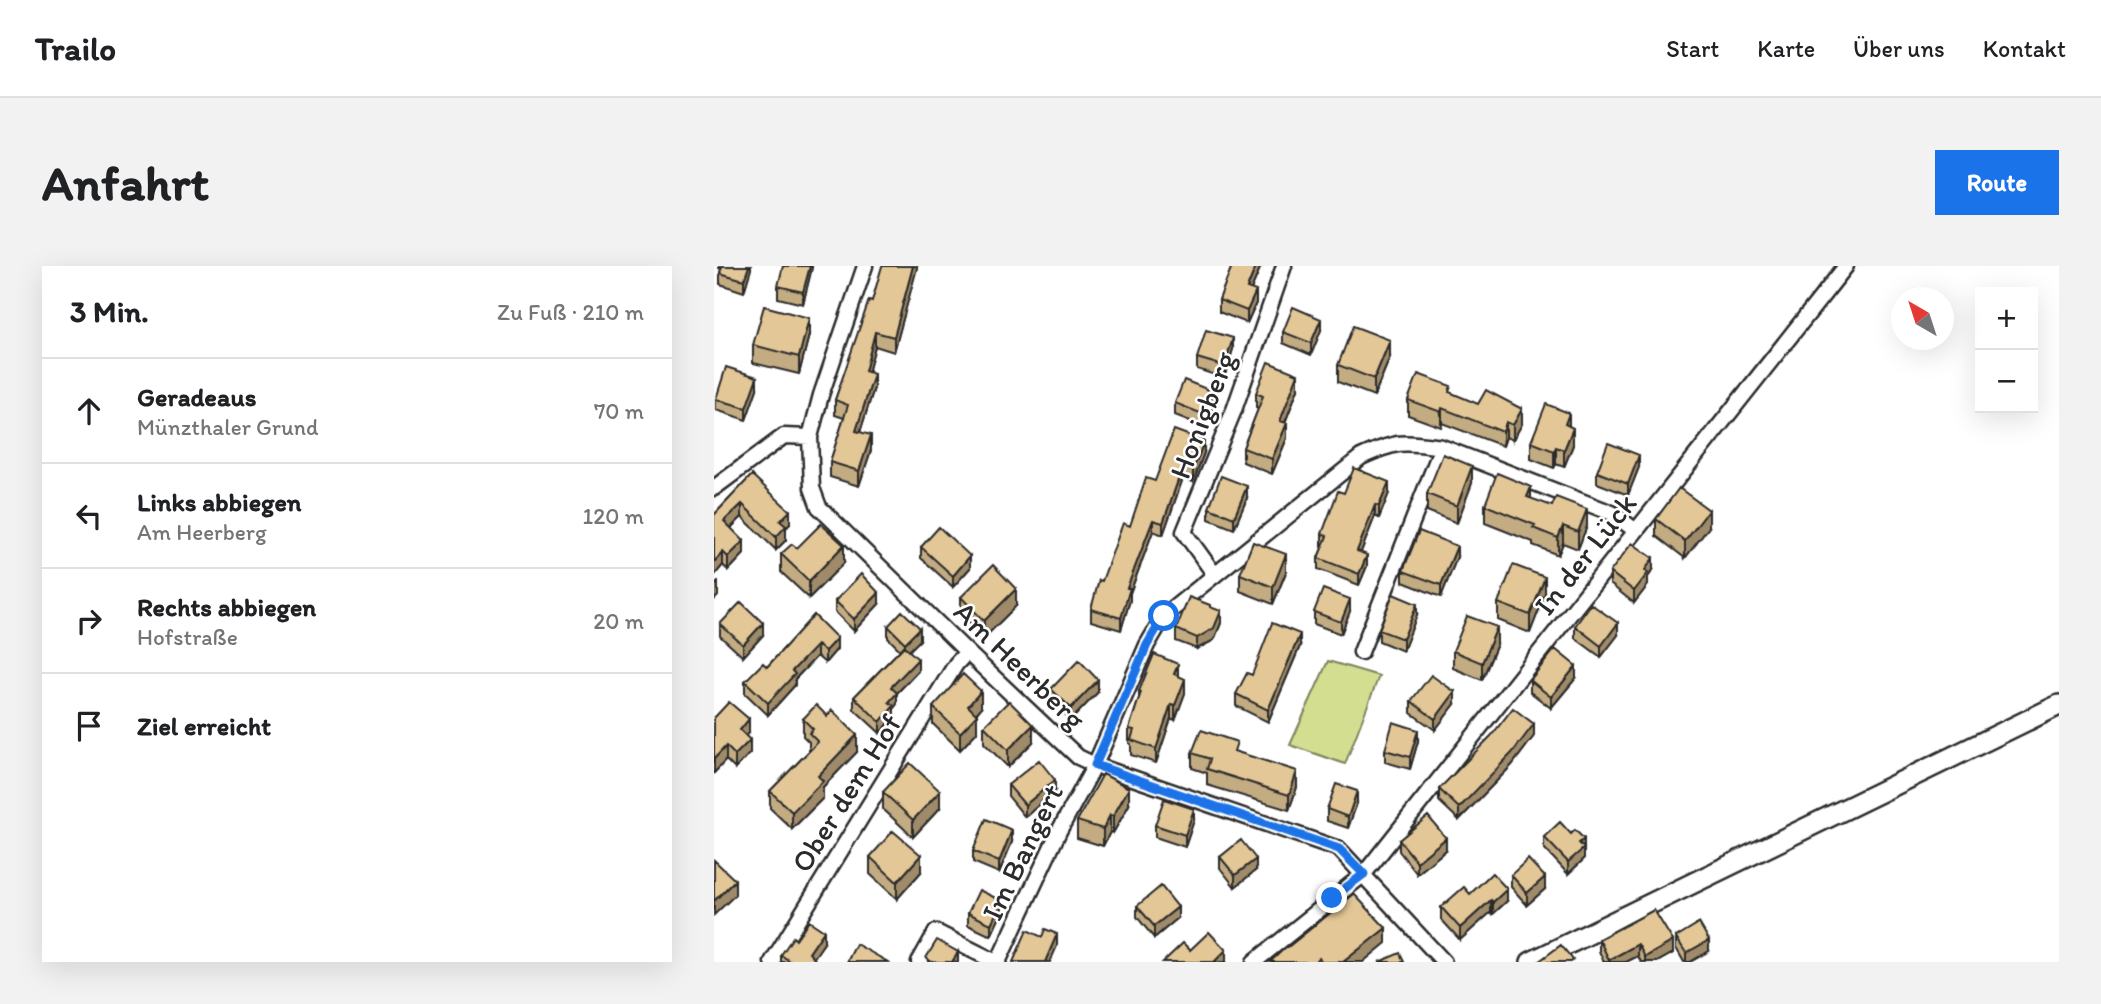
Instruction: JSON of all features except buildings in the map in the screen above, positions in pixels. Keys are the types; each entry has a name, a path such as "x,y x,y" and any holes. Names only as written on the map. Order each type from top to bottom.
{"main road":[{"path":"1531,962 2059,705"}],"street":[{"name":"Am Heerberg","path":"864,266 821,394 810,437 812,488 819,507 1078,757 1339,849 1444,962"},
{"name":"Honigberg","path":"1215,575 1184,532 1234,410 1284,266"},
{"name":"In der Lück","path":"1254,962 1364,874 1846,266"},
{"path":"714,488 784,436 810,437"},
{"name":"Im Bangert","path":"997,962 1059,831 1095,765 1147,645 1164,616 1361,457 1390,444 1412,442 1442,447 1612,513 1636,531"},
{"path":"1361,652 1442,447"},
{"name":"Ober dem Hof","path":"772,962 967,652"},
{"path":"919,962 936,932 997,962"}],"green space":[{"path":"1328,661 1379,676 1345,764 1290,745"}],"route":[{"path":"1164,616 1147,645 1095,765 1339,849 1364,874 1332,898"}]}
